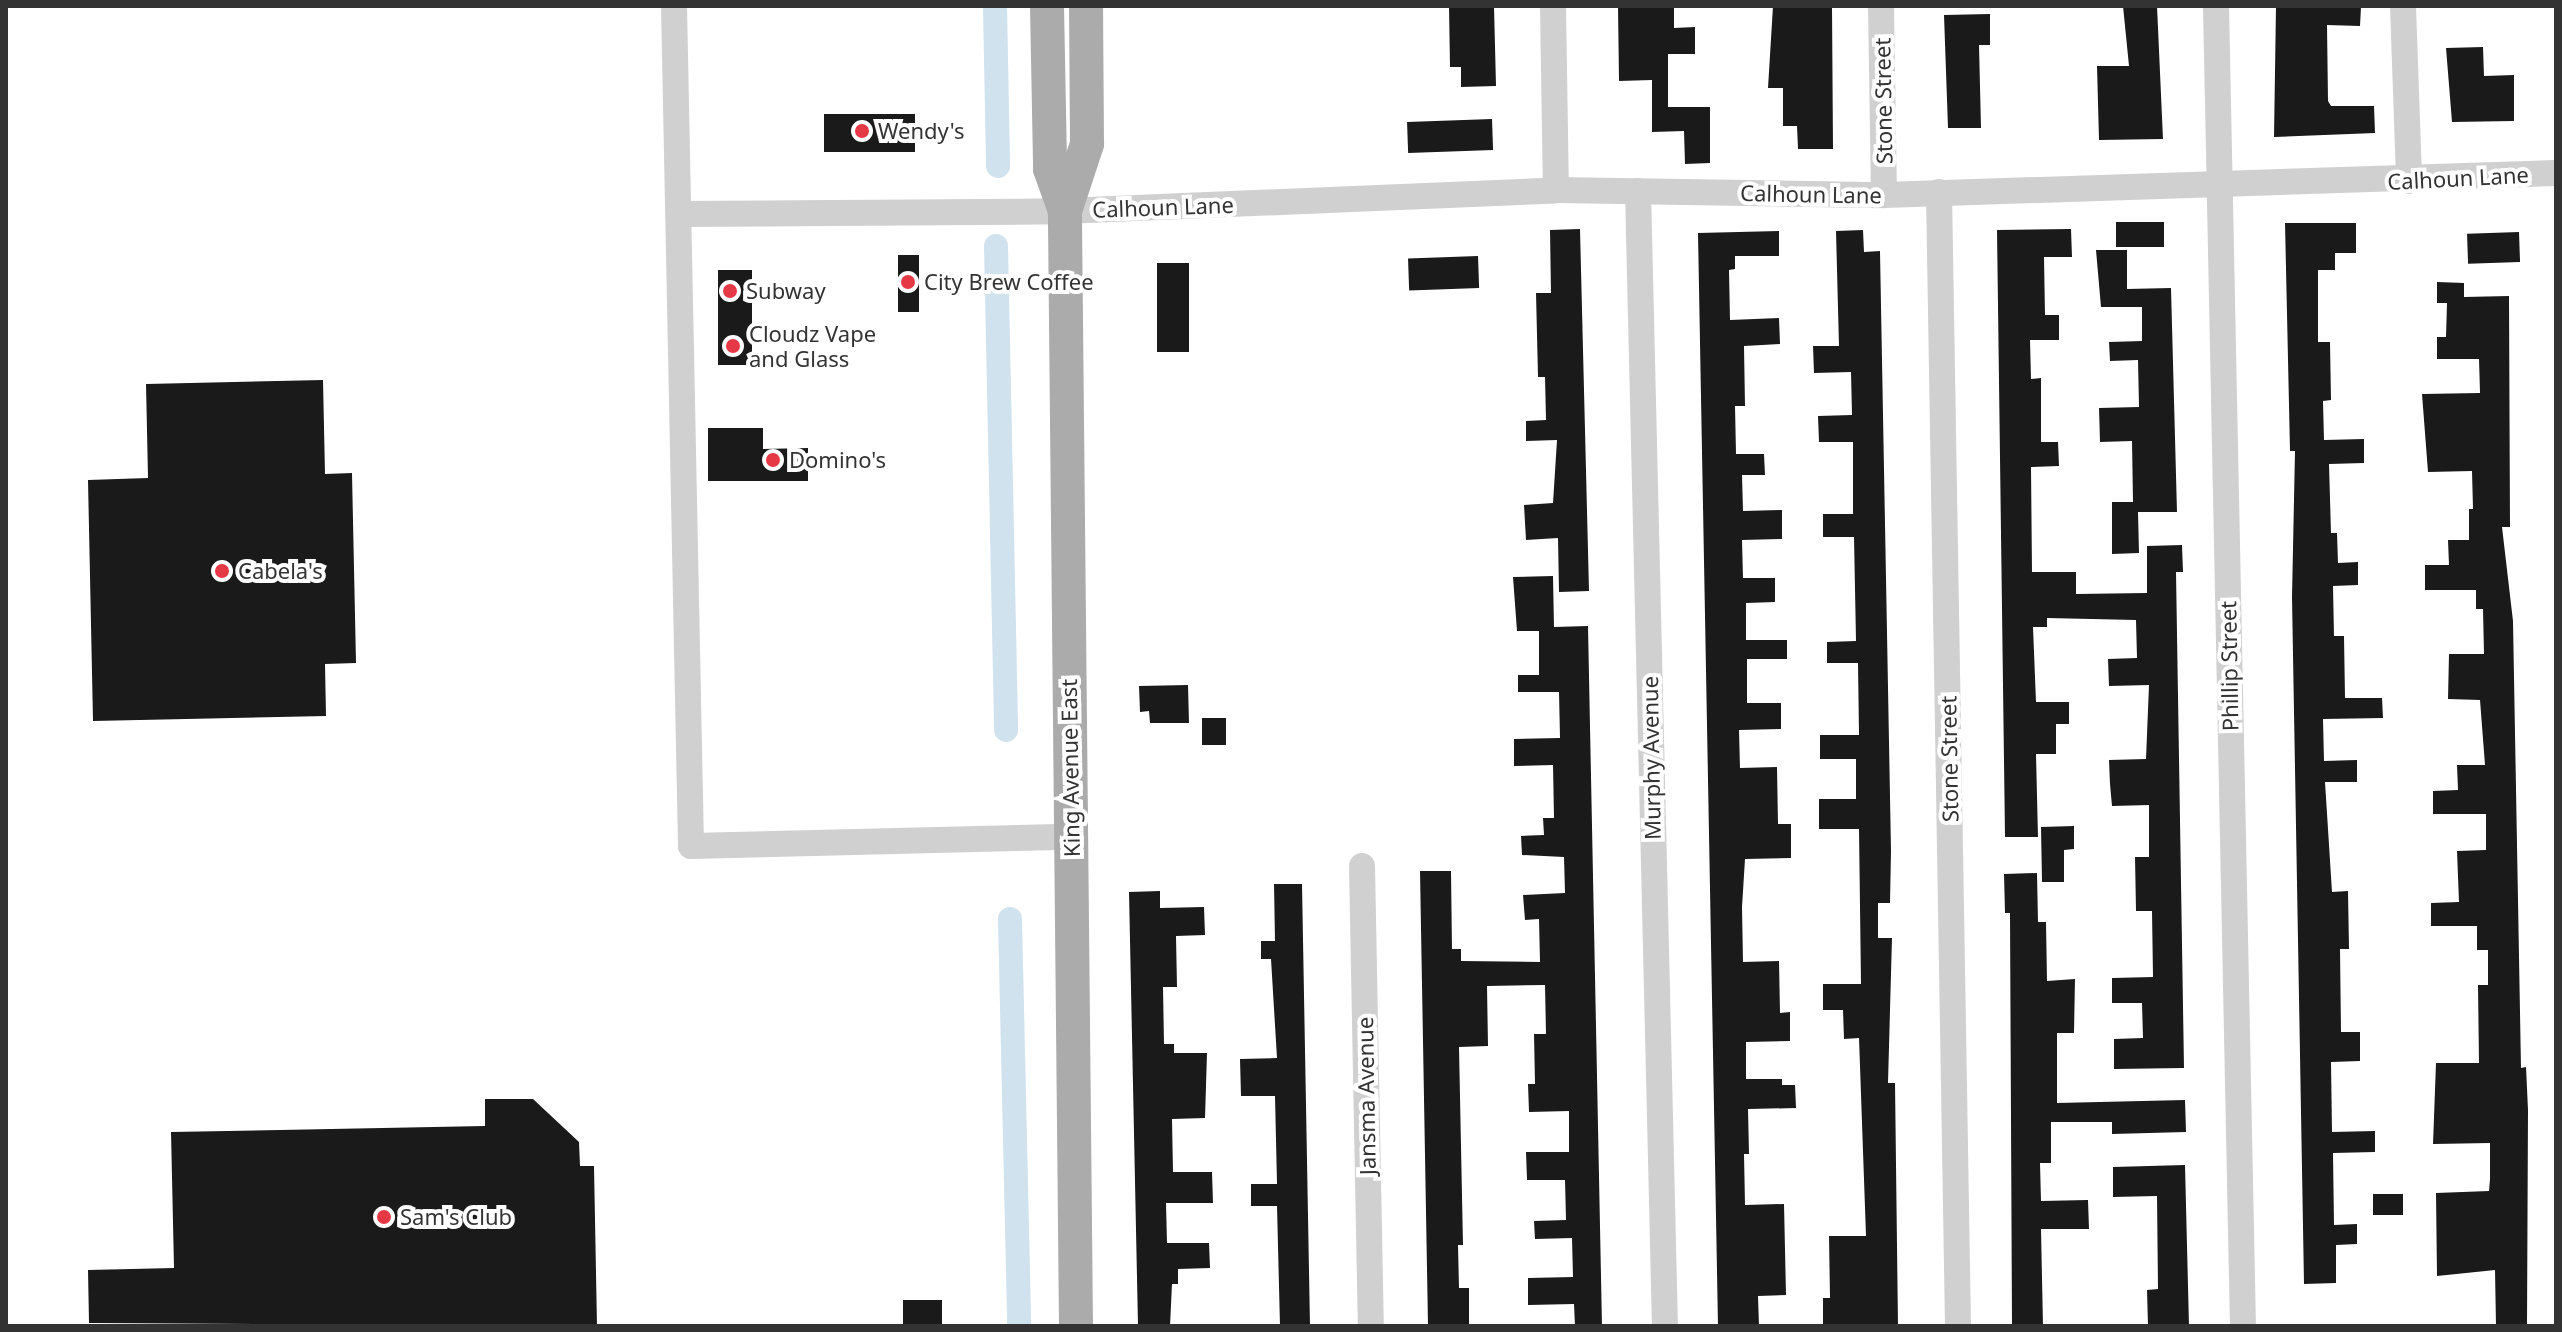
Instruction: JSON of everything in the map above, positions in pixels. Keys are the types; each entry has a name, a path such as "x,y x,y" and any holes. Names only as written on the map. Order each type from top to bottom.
{"main road":[{"name":"King Avenue East","path":"1047,6 1050,169 1065,211"},
{"name":"King Avenue East","path":"1076,1326 1065,211 1087,144 1086,6"}],"street":[{"path":"674,6 691,846 1071,837"},
{"path":"1553,6 1556,190"},
{"name":"Stone Street","path":"1881,6 1884,195"},
{"name":"Phillip Street","path":"2216,6 2243,1326"},
{"path":"2403,6 2409,181"},
{"name":"Calhoun Lane","path":"679,214 1065,211 1556,190 1884,195 2409,181 2556,173"},
{"name":"Murphy Avenue","path":"1638,191 1665,1326"},
{"name":"Stone Street","path":"1939,192 1958,1326"},
{"name":"Jansma Avenue","path":"1362,866 1371,1326"}],"building":[{"path":"1449,6 1494,6 1496,86 1461,87 1461,67 1450,67"},
{"path":"1618,6 1674,6 1674,28 1695,27 1695,54 1668,54 1668,107 1710,107 1710,163 1685,164 1684,131 1652,132 1652,80 1619,81"},
{"path":"1773,6 1832,6 1833,149 1798,149 1797,126 1783,126 1783,88 1768,88"},
{"path":"2123,6 2157,6 2163,139 2099,140 2097,66 2129,66"},
{"path":"2276,6 2361,7 2360,26 2327,25 2328,101 2331,106 2374,106 2375,133 2274,137"},
{"path":"1990,14 1990,45 1979,45 1981,128 1948,128 1944,15"},
{"path":"2483,47 2484,76 2514,75 2514,121 2452,122 2446,48"},
{"path":"824,114 915,114 915,152 824,152"},
{"path":"1492,119 1493,150 1408,153 1407,122"},
{"path":"2116,222 2164,222 2164,247 2116,247"},
{"path":"2285,223 2356,223 2356,253 2335,253 2335,270 2318,270 2318,342 2330,342 2331,400 2323,401 2324,440 2364,439 2364,463 2329,464 2331,533 2337,533 2338,563 2358,562 2358,585 2333,586 2334,636 2344,636 2345,698 2382,698 2383,718 2323,719 2324,761 2357,760 2357,782 2325,782 2332,892 2348,891 2349,949 2340,949 2341,1032 2360,1032 2360,1061 2331,1062 2332,1132 2375,1131 2375,1152 2333,1153 2334,1225 2357,1224 2357,1244 2336,1245 2336,1283 2304,1284 2292,597 2295,451 2290,451"},
{"path":"1580,229 1589,591 1559,592 1558,538 1526,540 1524,505 1553,503 1557,440 1526,441 1526,421 1546,420 1545,377 1538,377 1536,293 1551,293 1550,230"},
{"path":"2071,229 2072,257 2044,257 2045,315 2059,315 2059,340 2030,340 2031,379 2041,378 2041,442 2058,442 2059,466 2031,467 2032,572 2076,572 2076,594 2147,593 2147,546 2182,545 2183,572 2176,572 2184,1068 2114,1069 2114,1039 2143,1038 2142,1003 2112,1003 2112,978 2153,977 2152,911 2136,911 2135,857 2149,857 2149,805 2112,806 2110,784 2109,760 2146,759 2149,685 2109,686 2108,659 2137,658 2136,620 2047,618 2047,627 2033,627 2036,702 2069,702 2069,724 2056,724 2056,754 2036,754 2038,837 2005,837 1997,230"},
{"path":"1863,230 1864,252 1880,251 1891,851 1890,903 1878,903 1878,938 1892,938 1888,1083 1895,1083 1898,1326 1823,1324 1823,1298 1830,1298 1829,1236 1866,1236 1859,1038 1844,1039 1843,1010 1823,1010 1823,984 1861,984 1859,829 1819,829 1819,799 1856,799 1856,759 1820,759 1820,735 1859,735 1858,663 1827,663 1827,642 1856,641 1854,537 1823,537 1823,514 1853,514 1853,442 1819,442 1818,416 1852,415 1851,372 1814,373 1813,346 1839,346 1836,231"},
{"path":"1779,231 1779,256 1735,256 1735,269 1729,270 1730,320 1779,318 1780,344 1744,346 1745,406 1735,406 1736,454 1764,454 1765,475 1742,475 1743,511 1782,510 1782,539 1742,540 1743,578 1775,578 1775,602 1746,603 1746,640 1787,640 1787,659 1747,659 1747,703 1781,703 1781,729 1739,730 1740,768 1777,767 1778,824 1791,824 1791,858 1745,859 1742,907 1743,962 1779,961 1780,1013 1790,1012 1790,1041 1746,1042 1746,1079 1782,1079 1782,1085 1795,1085 1796,1108 1748,1109 1749,1154 1744,1154 1745,1205 1784,1204 1786,1295 1758,1296 1759,1326 1718,1326 1698,233"},
{"path":"2519,232 2520,262 2468,264 2467,234"},
{"path":"2096,250 2127,250 2127,289 2171,288 2177,512 2138,512 2139,553 2112,554 2112,502 2133,502 2132,441 2100,442 2099,408 2139,407 2138,360 2110,361 2109,342 2142,341 2142,307 2101,307"},
{"path":"898,255 919,255 919,312 898,312"},
{"path":"1478,256 1479,288 1409,290 1408,258"},
{"path":"1157,263 1189,263 1189,352 1157,352"},
{"path":"718,270 752,270 752,365 718,365"},
{"path":"2437,282 2464,283 2464,297 2509,296 2510,527 2502,527 2513,621 2521,1068 2526,1067 2528,1110 2527,1326 2496,1326 2495,1270 2437,1276 2436,1193 2489,1191 2490,1143 2433,1144 2436,1063 2479,1063 2478,985 2488,985 2488,950 2477,950 2477,926 2431,926 2431,903 2459,902 2457,851 2486,850 2486,814 2433,814 2433,791 2458,790 2457,765 2485,765 2480,700 2448,699 2449,654 2484,654 2483,609 2476,609 2476,590 2425,590 2425,565 2449,565 2448,540 2469,540 2469,509 2473,509 2472,471 2428,472 2422,394 2480,393 2479,359 2437,359 2437,337 2446,337 2447,303 2437,303"},
{"name":"Cabela's","path":"323,380 325,474 352,473 356,663 325,664 326,716 93,721 88,480 148,478 146,384"},
{"path":"708,428 763,428 763,449 808,448 808,481 708,481"},
{"path":"1553,576 1554,627 1588,626 1602,1326 1575,1326 1574,1304 1528,1305 1528,1278 1573,1277 1572,1238 1535,1239 1534,1221 1566,1220 1565,1180 1527,1180 1526,1152 1569,1152 1569,1111 1529,1112 1528,1084 1535,1084 1534,1034 1546,1034 1545,985 1487,986 1488,1046 1459,1047 1463,1245 1458,1245 1459,1288 1469,1288 1469,1326 1428,1326 1420,871 1451,871 1452,949 1461,949 1461,961 1540,962 1539,919 1525,920 1523,895 1565,893 1564,857 1522,855 1521,836 1544,835 1543,818 1554,818 1553,765 1514,766 1514,739 1560,738 1559,692 1518,692 1518,675 1539,675 1539,631 1517,631 1513,577"},
{"path":"1188,685 1189,723 1150,723 1149,711 1140,712 1139,686"},
{"path":"1202,718 1226,718 1226,745 1202,745"},
{"path":"2074,826 2074,849 2064,850 2064,882 2042,882 2041,827"},
{"path":"2037,873 2038,922 2046,922 2047,981 2075,979 2074,1033 2057,1033 2057,1103 2185,1100 2186,1132 2112,1134 2112,1122 2051,1122 2051,1163 2040,1163 2041,1201 2088,1200 2089,1229 2041,1229 2043,1326 2012,1326 2010,913 2005,913 2004,874"},
{"path":"1274,884 1302,884 1310,1326 1280,1326 1277,1206 1251,1206 1251,1184 1277,1184 1275,1096 1241,1096 1240,1059 1277,1058 1271,959 1261,959 1261,941 1275,941"},
{"path":"1160,891 1160,908 1204,907 1205,935 1176,936 1177,987 1163,987 1164,1044 1174,1044 1174,1053 1207,1053 1205,1118 1172,1119 1173,1172 1212,1172 1213,1203 1166,1203 1167,1243 1209,1243 1210,1268 1178,1269 1178,1284 1172,1284 1170,1326 1138,1326 1129,892"},
{"name":"Sam's Club","path":"485,1099 533,1099 579,1142 580,1166 594,1166 597,1326 89,1323 88,1270 174,1268 171,1132 485,1126"},
{"path":"2185,1165 2189,1326 2148,1326 2147,1290 2158,1289 2157,1196 2113,1197 2113,1167"},
{"path":"2373,1194 2403,1194 2403,1215 2373,1215"},
{"path":"903,1300 942,1300 942,1326 903,1326"}],"waterway":[{"path":"995,6 998,166"},
{"path":"996,246 1006,730"},
{"path":"1010,919 1019,1326"}],"place":[{"name":"Wendy's","path":"862,131"},
{"name":"City Brew Coffee","path":"908,282"},
{"name":"Subway","path":"730,291"},
{"name":"Cloudz Vape and Glass","path":"733,346"},
{"name":"Domino's","path":"773,460"},
{"name":"Cabela's","path":"222,571"},
{"name":"Sam's Club","path":"384,1217"}]}
